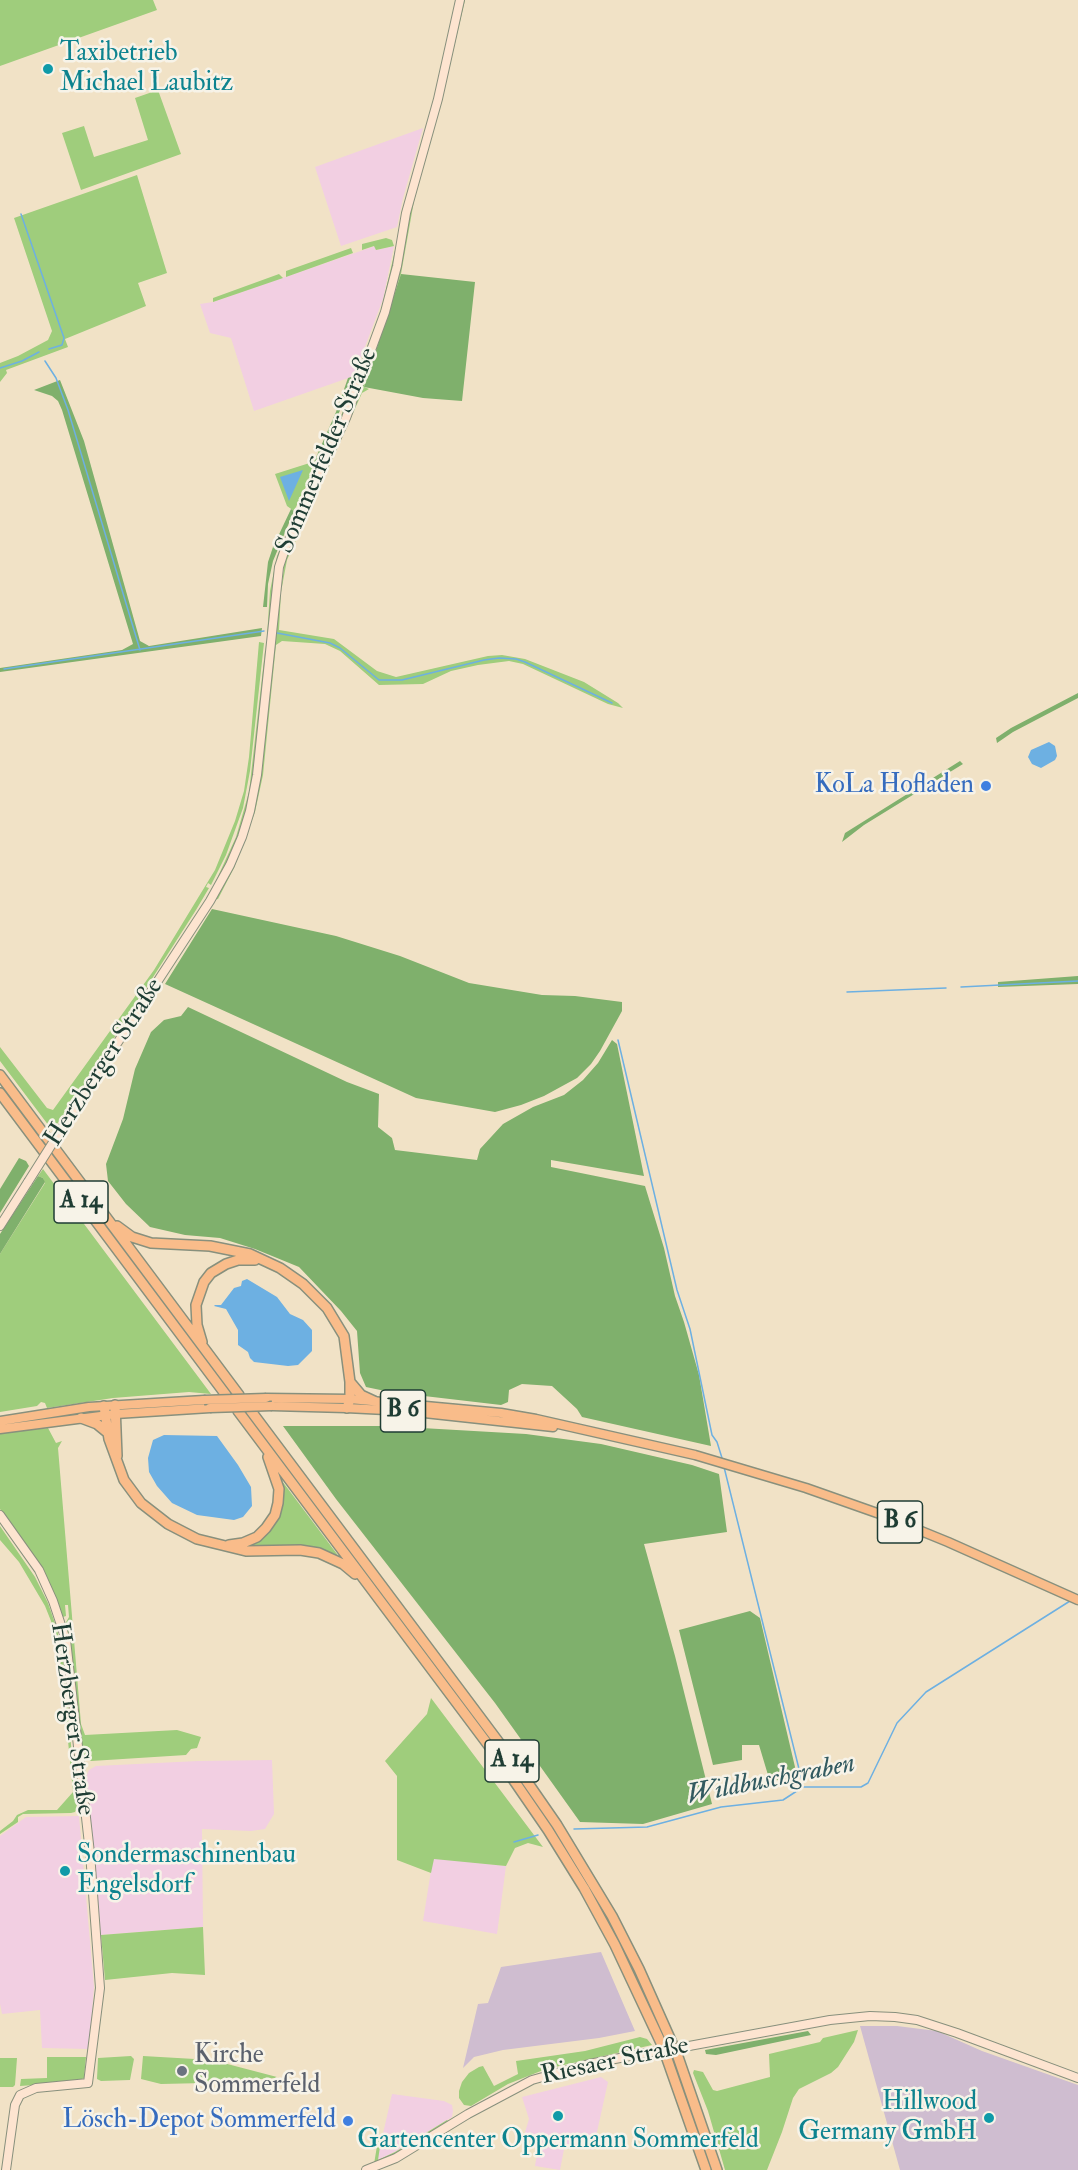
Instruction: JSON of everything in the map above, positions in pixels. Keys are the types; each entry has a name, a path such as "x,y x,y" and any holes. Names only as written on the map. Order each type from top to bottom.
{"highway":[{"name":"A 14","path":"0,1075 239,1395"},
{"name":"A 14","path":"0,1093 226,1395"},
{"path":"105,1216 123,1231 151,1243 222,1248 250,1254 293,1277 317,1297 341,1329 348,1355 350,1382 347,1403"},
{"path":"205,1350 199,1335 196,1312 197,1297 204,1282 226,1264 249,1259 263,1261"},
{"path":"347,1403 348,1355"},
{"path":"350,1382 362,1395 374,1401"},
{"path":"110,1410 108,1433 117,1462 127,1486 150,1511 187,1534 246,1551 290,1550 320,1553 343,1564 366,1583"},
{"path":"110,1410 117,1462"},
{"name":"A 14","path":"238,1411 504,1766 548,1830 584,1888 615,1945 662,2045"},
{"name":"A 14","path":"251,1411 505,1751 557,1825 612,1916 672,2043"},
{"path":"81,1418 97,1424 108,1433"},
{"path":"224,1545 252,1540 267,1528 275,1515 279,1499 278,1483 264,1445"},
{"path":"677,2054 717,2170"},
{"path":"666,2056 706,2170"}],"main road":[{"name":"Sommerfelder Straße","path":"210,901 236,852 255,791 278,575 282,558 346,418 385,312 397,266 406,213 438,99 460,0"},
{"name":"Herzberger Straße","path":"0,1226 210,901"},
{"name":"B 6","path":"0,1421 204,1400 266,1398 347,1403 569,1428"},
{"name":"B 6","path":"0,1429 81,1418 110,1410 374,1401 501,1413 718,1461 806,1488 878,1513 1078,1600"},
{"name":"Herzberger Straße","path":"0,1515 32,1559 48,1588 61,1622 68,1651 90,1853 100,1988 88,2083 36,2088 20,2095 15,2105 6,2170"},
{"name":"Riesaer Straße","path":"366,2170 396,2158 468,2114 532,2079 589,2064 651,2052 850,2018 895,2017 924,2022 957,2032 1078,2078"}],"shaded area":[{"path":"423,128 397,227 341,246 315,167"},
{"path":"375,246 377,250 394,246 383,299 354,376 254,411 231,338 210,333 200,304 213,302"},
{"path":"272,1760 274,1814 265,1829 251,1831 202,1829 203,1927 101,1935 85,1779 89,1770 96,1766"},
{"path":"79,1816 94,1987 89,2049 42,2048 40,2010 2,2014 0,2004 0,1836 26,1817"},
{"path":"433,1858 506,1866 497,1934 423,1921"},
{"path":"601,1952 635,2031 503,2050 474,2057 463,2068 478,2004 488,2003 501,1967"},
{"name":"Hillwood Germany GmbH","path":"860,2026 897,2026 937,2031 982,2051 1078,2085 1078,2170 900,2170"},
{"path":"601,2077 608,2082 593,2150 565,2144 560,2170 535,2166 539,2142 523,2139 529,2119 522,2097"},
{"path":"392,2094 444,2101 452,2105 452,2117 395,2152 377,2160"}],"green space":[{"path":"0,0 153,0 157,10 0,66"},
{"path":"463,0 465,0 442,99 414,201 401,274 364,387 369,389 362,393 287,560 281,592 279,630 334,639 377,671 396,677 488,656 502,655 525,659 584,682 623,708 608,704 523,664 509,661 451,671 423,684 379,685 340,651 325,644 282,641 276,645 263,775 255,812 234,868 218,899 213,900 253,811 285,559 399,273 412,201"},
{"path":"158,90 181,154 81,190 62,133 84,126 94,157 148,140 135,98"},
{"path":"137,175 167,273 138,283 146,306 65,339 68,347 6,370 7,373 0,382 0,363 48,340 52,331 14,218"},
{"path":"386,238 392,240 394,246 376,250 374,246 362,250 362,244"},
{"path":"396,246 383,311 344,416 279,557 269,635 267,636 270,591 277,556 341,416 381,311"},
{"path":"351,248 353,253 286,277 286,271"},
{"path":"279,274 283,278 213,302 213,298"},
{"path":"401,274 475,282 462,401 423,398 364,387"},
{"path":"354,376 319,460 314,462 348,378"},
{"path":"60,380 84,441 140,641 149,646 262,628 261,636 0,672 0,668 122,650 133,644 62,410 58,401 52,396 34,390"},
{"path":"319,460 294,511 287,506 275,474"},
{"path":"291,509 294,511 273,561 268,584 267,607 263,607 268,562"},
{"path":"259,642 264,643 250,771 243,808 226,855 211,885 208,883 206,887 209,888 196,910 66,1113 52,1130 0,1061 0,1047 47,1108 53,1110 154,970 215,870 235,821 244,791 249,757"},
{"path":"266,642 257,757 247,811 233,851 214,885 236,837 249,792"},
{"path":"1078,693 1078,698 1013,732 997,743 996,738 1011,728"},
{"path":"960,761 963,764 864,825 842,842 845,833"},
{"path":"212,909 336,936 400,956 469,983 542,995 575,996 622,1002 622,1011 591,1064 577,1078 544,1096 495,1112 416,1098 165,984"},
{"path":"1078,976 1078,984 998,987 998,982"},
{"path":"188,1007 347,1082 379,1094 378,1127 392,1138 395,1150 477,1160 480,1149 503,1124 533,1107 564,1095 583,1080 598,1063 612,1040 617,1044 644,1176 551,1160 551,1167 645,1186 699,1375 711,1446 582,1417 577,1409 552,1386 522,1384 509,1390 508,1402 501,1405 366,1387 360,1373 357,1331 299,1267 220,1238 185,1235 150,1227 126,1204 108,1181 106,1164 123,1119 135,1069 151,1032 164,1020 181,1016"},
{"path":"19,1158 26,1161 29,1166 0,1213 0,1189"},
{"path":"43,1169 211,1394 189,1392 113,1398 47,1408 45,1403 41,1402 37,1406 0,1412 0,1254 45,1183 43,1178 38,1176"},
{"path":"38,1176 45,1182 0,1254 0,1234"},
{"path":"283,1426 387,1426 526,1434 601,1444 692,1465 719,1474 727,1532 644,1544 712,1804 643,1824 580,1822 495,1703 336,1499"},
{"path":"48,1428 56,1443 62,1441 58,1448 81,1724 85,1735 177,1730 201,1737 197,1748 191,1749 186,1755 91,1761 83,1756 65,1624 69,1617 68,1605 65,1605 66,1616 63,1617 35,1558 0,1509 0,1433"},
{"path":"282,1481 340,1558 246,1549 246,1545 269,1529"},
{"path":"0,1526 35,1577 48,1603 57,1629 63,1659 77,1809 71,1813 23,1814 18,1817 18,1822 0,1834 0,1831 17,1815 28,1810 57,1810 73,1792 60,1659 51,1621 45,1606 19,1562 0,1540"},
{"path":"750,1611 760,1618 799,1784 785,1784 768,1775 759,1745 742,1745 742,1760 713,1765 679,1630"},
{"path":"431,1698 543,1847 528,1843 515,1848 506,1866 434,1859 431,1873 397,1860 397,1776 385,1761 427,1714"},
{"path":"203,1927 205,1975 172,1973 105,1980 101,1935"},
{"path":"858,2030 854,2042 838,2067 799,2089 793,2098 767,2170 725,2170 708,2111 693,2073 694,2070 703,2072 713,2090 717,2091 770,2077 769,2054"},
{"path":"808,2031 811,2035 716,2055 706,2054 705,2050"},
{"path":"640,2037 647,2039 652,2045 546,2069 508,2084 471,2106 464,2105 459,2098 462,2082 469,2073 479,2067 483,2066 494,2086 518,2074 516,2061 585,2051"},
{"path":"131,2056 134,2059 130,2080 101,2081 97,2079 98,2058"},
{"path":"143,2056 212,2060 277,2077 161,2084 141,2079"},
{"path":"47,2057 86,2057 84,2078 75,2082 20,2086 21,2079 47,2078"},
{"path":"0,2058 17,2058 13,2087 0,2087"},
{"path":"447,2120 449,2122 392,2156 374,2164 378,2140 381,2140 378,2160"}],"water":[{"path":"303,470 289,501 280,477"},
{"path":"1049,742 1055,746 1057,756 1055,760 1041,768 1032,764 1028,757 1031,750"},
{"path":"247,1279 277,1297 290,1314 303,1320 312,1330 312,1351 298,1365 254,1362 248,1352 238,1345 238,1330 226,1309 214,1306 221,1305 234,1288 241,1286 242,1281"},
{"path":"164,1435 217,1436 251,1487 252,1506 243,1517 234,1520 197,1515 172,1503 157,1486 149,1472 148,1458 153,1440"}],"waterway":[{"path":"21,214 64,338 62,345 49,349"},
{"path":"0,368 22,361 39,352"},
{"path":"45,361 56,378 68,410 140,650"},
{"path":"4,669 264,631"},
{"path":"277,633 330,643 340,648 379,680 402,680 484,660 516,659 612,703"},
{"path":"961,987 1078,981"},
{"path":"847,992 946,988"},
{"path":"618,1040 677,1290 690,1329 712,1435 722,1458"},
{"path":"724,1467 802,1781"},
{"name":"Wildbuschgraben","path":"574,1829 647,1827 721,1807 783,1800 803,1787 861,1787 868,1783 897,1723 926,1692 1070,1601"},
{"name":"Wildbuschgraben","path":"514,1842 538,1835"}],"place":[{"name":"Taxibetrieb Michael Laubitz","path":"48,69"},
{"name":"KoLa Hofladen","path":"986,786"},
{"name":"Sondermaschinenbau Engelsdorf","path":"65,1871"},
{"name":"Kirche Sommerfeld","path":"182,2071"},
{"name":"Gartencenter Oppermann Sommerfeld","path":"558,2116"},
{"name":"Hillwood Germany GmbH","path":"989,2118"},
{"name":"Lösch-Depot Sommerfeld","path":"348,2121"}]}
